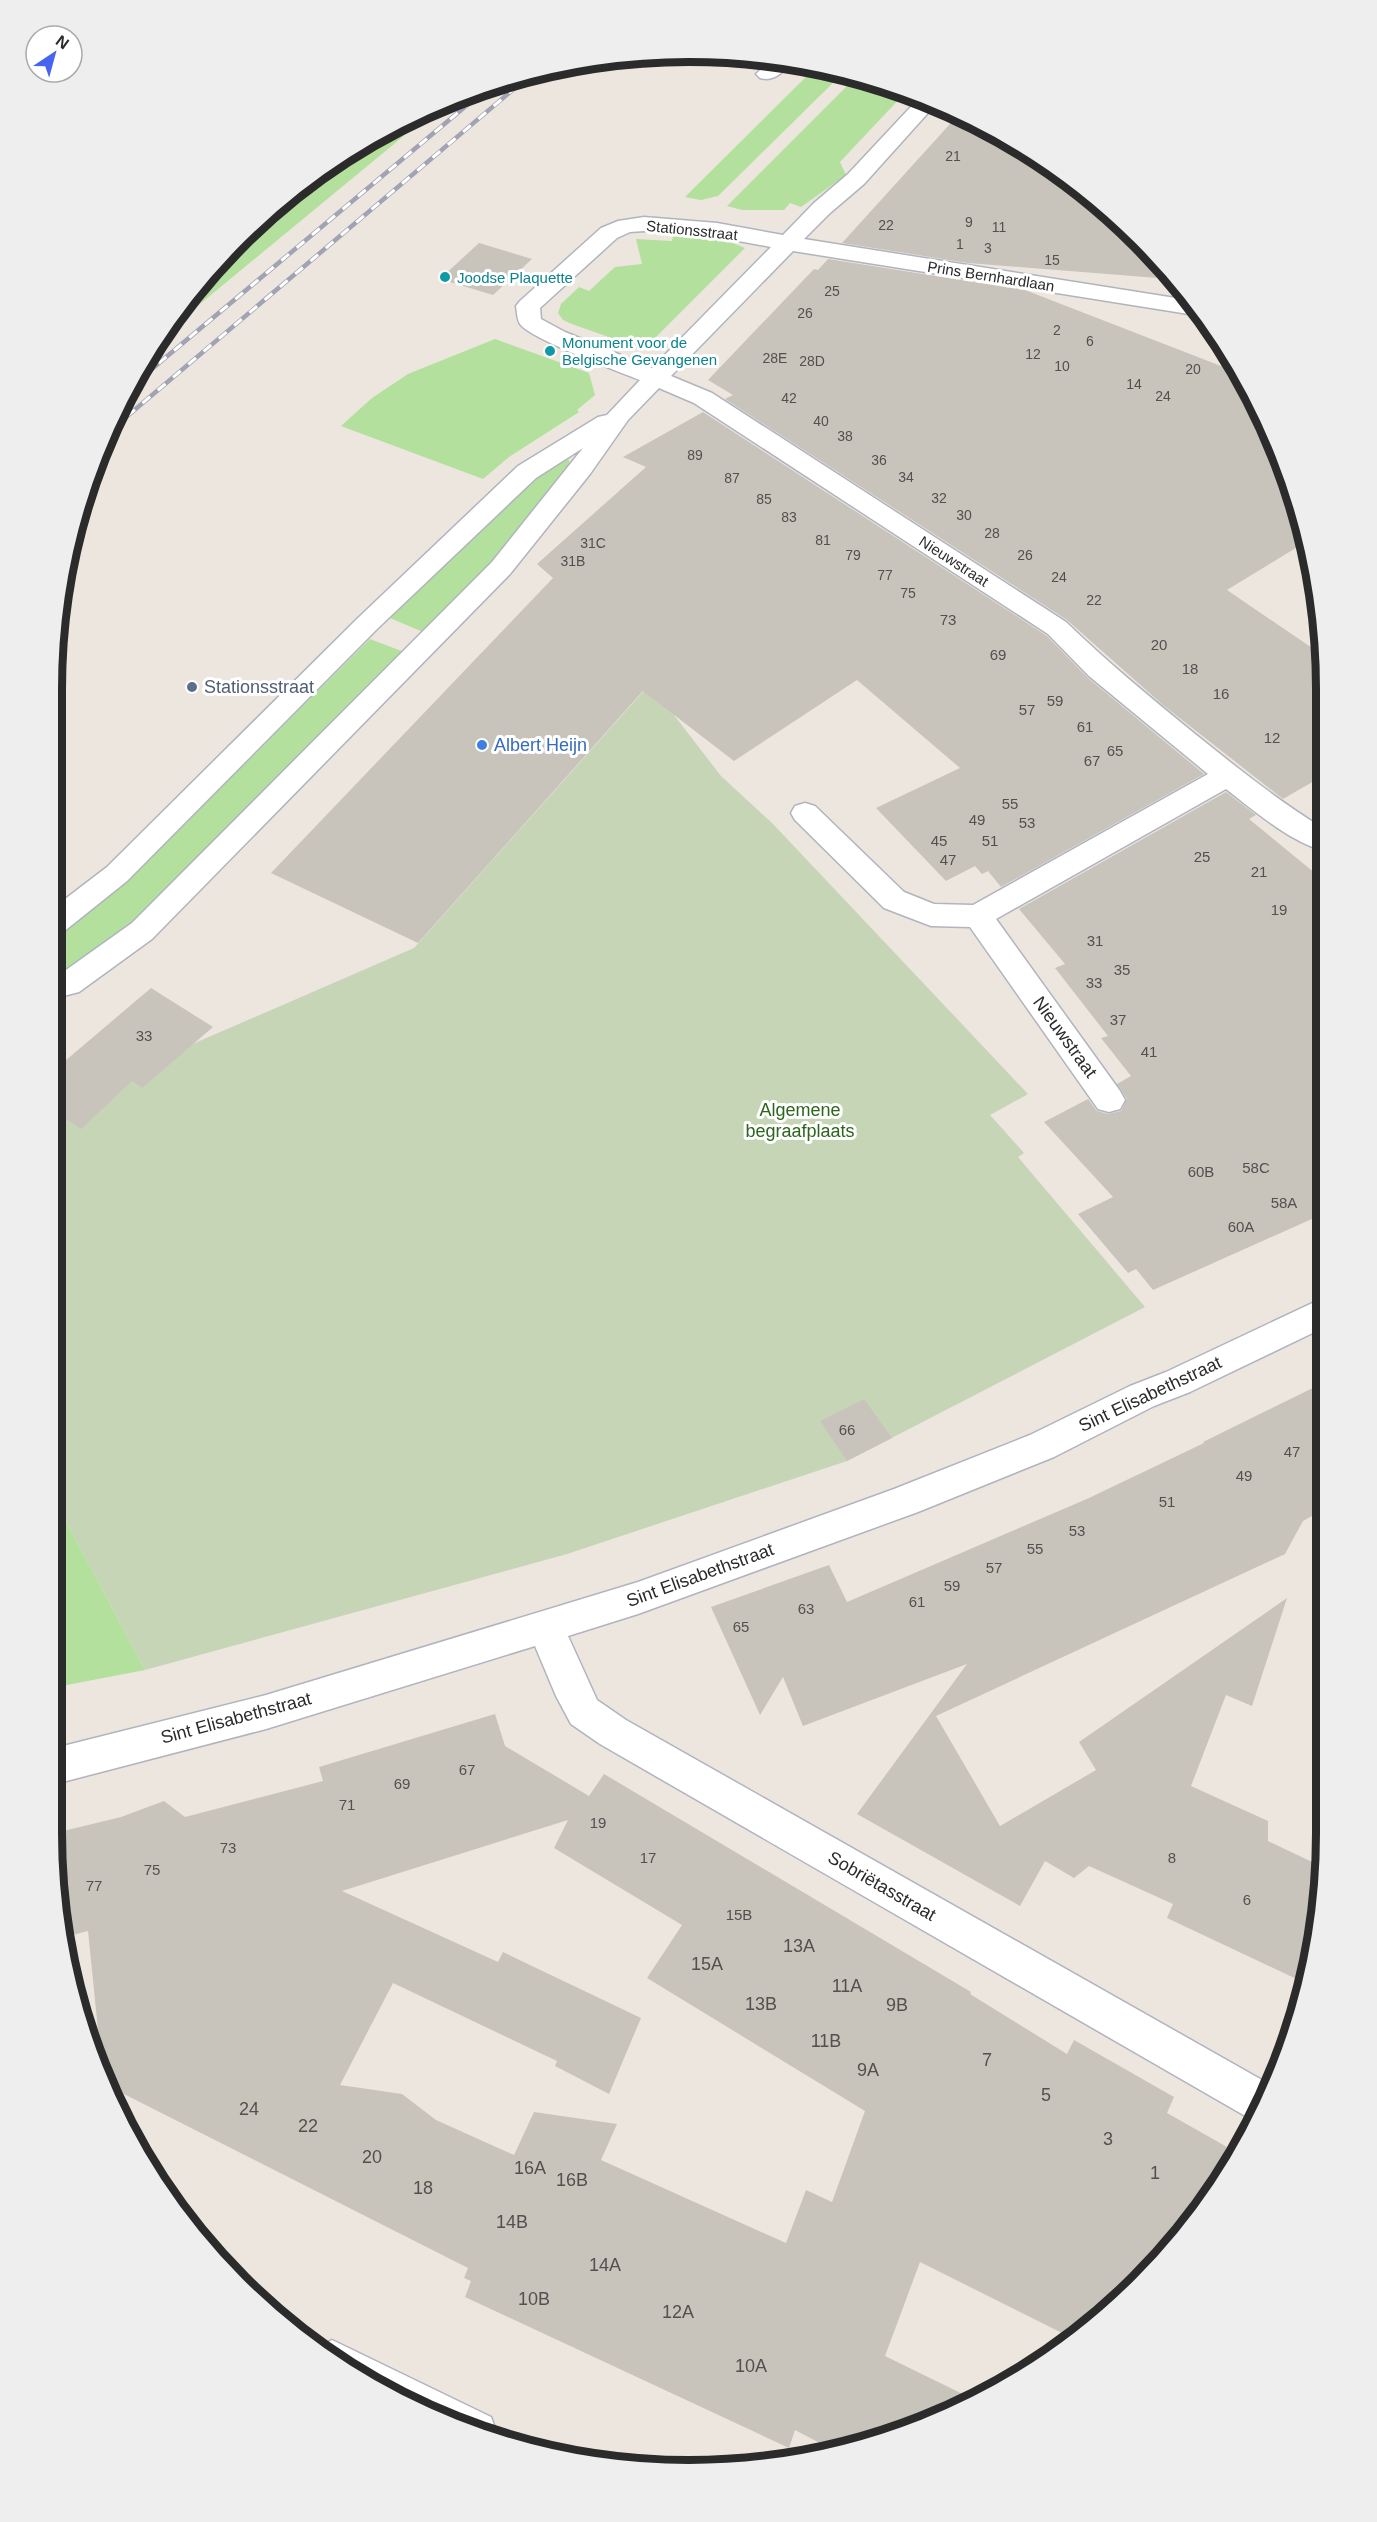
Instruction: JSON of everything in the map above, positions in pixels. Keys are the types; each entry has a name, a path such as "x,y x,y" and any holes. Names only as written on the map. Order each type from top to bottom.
{"street":[{"path":"767,74 774,68"},
{"path":"62,986 68,984 142,932 501,568 581,468 619,415 822,208 856,178 922,107"},
{"name":"Stationsstraat","path":"656,377 557,337 530,322 528,306 609,233 626,226 644,224 717,230 787,243"},
{"name":"Prins Bernhardlaan","path":"787,243 1186,307"},
{"name":"Nieuwstraat","path":"656,377 703,398 1058,628 1099,670 1228,775 1269,808 1316,837"},
{"path":"62,917 117,874 367,624 527,472 619,415"},
{"path":"805,813 894,900 931,915 978,916 1228,775"},
{"name":"Nieuwstraat","path":"978,916 1109,1100"},
{"name":"Sint Elisabethstraat","path":"62,1764 266,1712 638,1598 905,1501 1042,1446 1142,1396 1178,1382 1316,1315"},
{"name":"Sobriëtasstraat","path":"546,1628 568,1684 584,1712 613,1732 1256,2100"}],"green space":[{"path":"809,74 836,80 718,196 701,200 685,197"},
{"path":"850,83 900,99 840,162 846,175 801,207 790,203 784,210 742,210 727,206"},
{"path":"422,121 183,318 217,275 275,217 340,167"},
{"path":"673,236 728,241 745,248 646,347 634,346 563,320 558,313 561,304 579,287 589,291 615,267 642,264 636,239 672,241"},
{"path":"495,339 589,373 595,395 577,410 579,412 509,457 483,479 341,426 372,398 408,374"},
{"path":"568,458 570,464 492,562 423,632 390,618 522,487 557,459"},
{"path":"370,639 404,652 122,936 84,964 62,976 62,927 140,867"},
{"name":"Algemene begraafplaats","path":"650,684 721,776 773,824 1028,1094 990,1115 1024,1153 1018,1157 1145,1307 847,1461 567,1554 145,1670 62,1514 62,1101 414,948"},
{"path":"62,1514 145,1670 62,1686"}],"building":[{"path":"953,120 1037,167 1070,191 1132,245 1163,278 968,263 842,243"},
{"path":"479,243 532,259 493,295 440,279"},
{"path":"828,259 1025,290 1227,368 1251,411 1268,449 1282,487 1299,546 1227,590 1314,649 1316,780 1283,799 1163,705 1067,620 725,399 733,395 708,380 814,269 818,270"},
{"path":"703,412 1047,636 1088,678 1204,774 1001,887 988,871 982,874 975,866 946,881 876,808 960,768 857,680 734,761 643,691 418,943 271,873 553,578 537,564 646,467 623,457"},
{"path":"1226,792 1256,815 1249,819 1316,874 1316,1217 1153,1290 1136,1269 1128,1273 1078,1214 1113,1197 1044,1122 1088,1099 1097,1111 1108,1114 1121,1111 1127,1099 1117,1084 1131,1076 1101,1038 1108,1036 1055,968 1065,964 1019,909"},
{"path":"151,988 213,1027 142,1088 132,1081 81,1129 62,1116 62,1064"},
{"path":"1316,1386 1316,1514 1303,1521 1285,1554 936,1716 1000,1826 1096,1770 1079,1742 1287,1598 1252,1706 1226,1695 1191,1786 1268,1821 1268,1841 1315,1863 1310,1915 1298,1980 1167,1918 1173,1904 1089,1866 1074,1878 1045,1861 1020,1906 857,1814 967,1664 803,1726 783,1677 760,1715 711,1607 829,1565 847,1602 1089,1498"},
{"path":"864,1399 892,1438 847,1461 820,1421"},
{"path":"495,1714 505,1746 589,1796 604,1774 971,1992 970,1994 1067,2054 1074,2040 1174,2097 1167,2113 1227,2147 1210,2182 1160,2247 1102,2305 1065,2335 920,2262 885,2356 966,2396 890,2427 824,2445 795,2430 789,2448 465,2297 471,2281 464,2278 468,2268 117,2090 100,2048 88,1931 71,1936 63,1875 62,1831 121,1817 164,1801 185,1817 323,1781 319,1767","holes":["568,1820 554,1848 682,1925 647,1978 865,2111 832,2202 806,2190 786,2243 601,2160 617,2124 534,2112 514,2155 436,2120 402,2094 340,2085 393,1983 557,2061 555,2066 609,2094 641,2018 503,1952 498,1962 342,1891"]}],"railway":[{"path":"122,421 518,86"},
{"path":"147,373 473,100"}],"place":[{"name":"Joodse Plaquette","path":"445,277"},
{"name":"Monument voor de Belgische Gevangenen","path":"550,351"},
{"name":"Stationsstraat","path":"192,687"},
{"name":"Albert Heijn","path":"482,745"}]}
